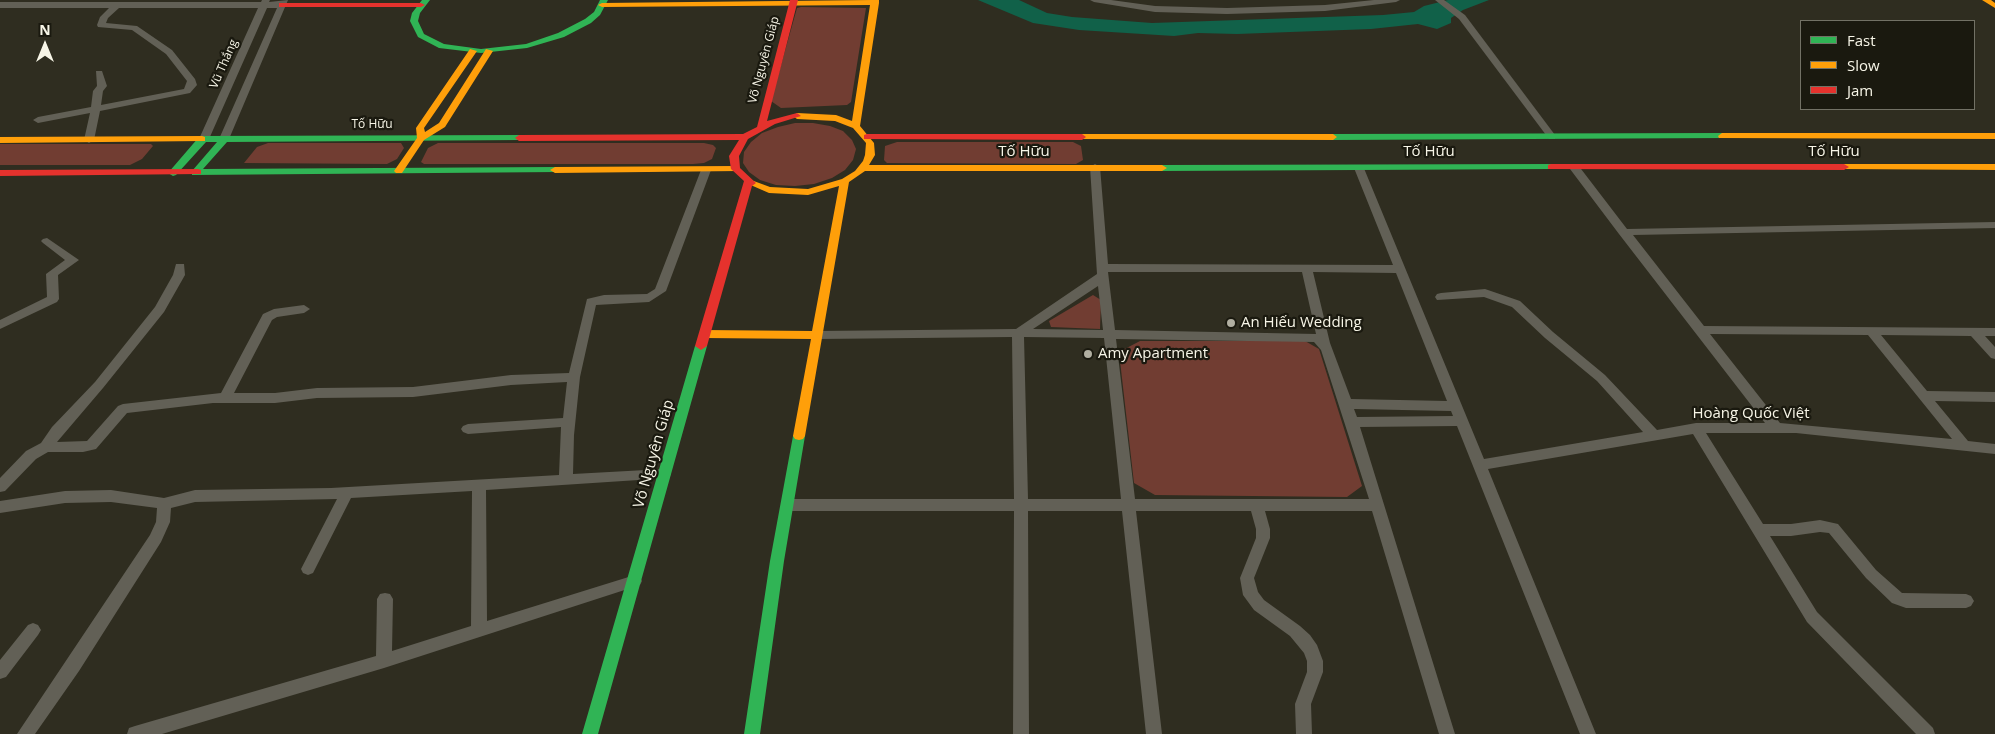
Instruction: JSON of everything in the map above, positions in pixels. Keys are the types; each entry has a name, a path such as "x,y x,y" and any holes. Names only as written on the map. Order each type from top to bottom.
{"main road":[{"path":"1986,0 1995,6"},
{"path":"283,2 424,2 414,21 421,35 442,46 489,50 526,46 561,35 588,21 603,2 875,2 856,126"},
{"name":"Võ Nguyên Giáp","path":"761,126 794,2"},
{"path":"421,138 420,128 473,50"},
{"path":"399,172 421,138 442,126 489,50"},
{"path":"459,71 476,71"},
{"path":"438,103 456,103"},
{"path":"811,116 836,118 856,126 867,137 871,149 863,168 845,181 821,190 794,193 769,190 748,182 736,169 734,156 745,137 761,126 784,118 811,116"},
{"name":"Tố Hữu","path":"867,137 1995,136"},
{"name":"Tố Hữu","path":"0,140 745,137"},
{"path":"1091,137 1094,168"},
{"path":"1346,137 1359,168"},
{"path":"1789,137 1817,167"},
{"path":"173,173 204,139"},
{"path":"195,173 224,139"},
{"name":"Tố Hữu","path":"863,168 1995,167"},
{"path":"0,173 736,169"},
{"path":"752,734 788,505 845,181"},
{"name":"Võ Nguyên Giáp","path":"590,734 748,182"},
{"path":"704,334 818,335"}],"street":[{"path":"1094,0 1155,8 1227,10 1325,8 1396,0"},
{"path":"1440,0 1462,17 1552,137"},
{"name":"Vũ Thắng","path":"204,139 265,2"},
{"path":"0,5 82,3 116,6 283,2"},
{"name":"Vũ Thắng","path":"224,139 283,2"},
{"path":"38,120 187,91 192,84 192,81 169,52 134,28 101,25 104,17 116,6"},
{"path":"89,140 97,108 98,91 102,86 102,78 99,73"},
{"path":"1574,167 1776,428"},
{"path":"1094,168 1103,272 1154,734"},
{"path":"1359,168 1588,734"},
{"path":"566,479 574,377 591,302 604,299 649,298 660,290 706,170"},
{"path":"1623,232 1995,225"},
{"path":"0,325 53,298 52,274 73,260 47,242"},
{"path":"46,447 57,431 99,385 160,309 179,275 180,267"},
{"path":"1307,269 1324,343 1352,422 1447,734"},
{"path":"1103,272 1400,269"},
{"path":"1018,333 1098,281 1103,272"},
{"path":"1441,297 1486,293 1516,304 1549,335 1601,378 1654,435"},
{"path":"225,398 267,317 274,313 304,309"},
{"path":"1700,330 1995,332"},
{"path":"1870,331 1964,445"},
{"path":"1974,332 1995,355"},
{"path":"1018,333 1021,504 1021,734"},
{"path":"818,335 1018,333 1310,336 1324,343"},
{"path":"0,487 30,455 46,447 83,447 91,445 123,409 225,398 275,398 317,393 413,392 511,380 574,377"},
{"path":"1924,396 1995,397"},
{"path":"1346,404 1455,406"},
{"path":"1352,422 1461,420"},
{"path":"468,429 569,422"},
{"path":"1696,428 1812,617 1926,734"},
{"name":"Hoàng Quốc Việt","path":"1479,465 1696,428 1796,428 1995,448"},
{"path":"0,507 65,497 111,496 164,504 195,496 347,493 664,474"},
{"path":"479,485 479,631"},
{"path":"308,569 347,493"},
{"path":"25,734 73,666 156,538 163,522 164,504"},
{"path":"788,505 1378,505"},
{"path":"1256,505 1263,529 1263,538 1248,570 1248,586 1258,605 1304,640 1311,650 1315,661 1315,672 1303,704 1304,734"},
{"path":"1758,530 1772,531 1820,526 1833,528 1871,574 1901,600 1966,601"},
{"path":"135,734 384,661 635,582"},
{"path":"384,661 385,598"},
{"path":"0,672 33,630"}],"shaded area":[{"path":"978,0 1019,0 1047,13 1072,17 1152,23 1383,15 1414,12 1424,6 1448,0 1489,0 1463,10 1451,18 1451,23 1437,29 1418,24 1371,29 1237,34 1198,33 1174,36 1079,30 1033,23"},
{"path":"797,8 866,8 851,102 847,105 781,108 771,101"},
{"path":"795,123 813,123 843,131 852,140 856,149 853,160 845,170 832,178 814,184 776,185 760,180 749,172 743,163 744,152 751,142 762,133"},
{"path":"897,142 1073,142 1081,146 1083,160 1076,164 887,163 884,160 885,146"},
{"path":"268,143 401,143 404,148 397,159 387,164 244,163 257,147"},
{"path":"438,143 704,143 713,145 716,148 712,159 704,163 693,164 424,164 421,162 428,148"},
{"path":"0,144 151,144 153,146 142,159 130,165 0,165"},
{"path":"1093,295 1101,300 1100,329 1051,327 1049,321"},
{"path":"1140,341 1305,341 1319,349 1362,486 1347,497 1155,495 1134,483 1119,352"}],"traffic: fast":[{"path":"426,0 416,13 414,21 421,35 442,46 481,51 527,46 561,35 588,21 597,13 604,0"},
{"path":"1333,137 1722,136"},
{"path":"202,139 519,138"},
{"path":"173,173 204,139"},
{"path":"195,173 224,139"},
{"path":"1162,168 1551,167"},
{"path":"198,172 555,170"},
{"path":"590,734 701,346"},
{"path":"752,734 777,561 799,436"}],"traffic: slow":[{"path":"856,126 875,0"},
{"path":"1986,0 1995,6"},
{"path":"602,5 875,3"},
{"path":"421,138 420,128 473,51"},
{"path":"399,171 421,138 442,125 489,51"},
{"path":"751,183 769,190 808,192 845,181 858,173 867,162 870,155 870,143 856,126 836,118 797,116"},
{"path":"1722,136 1995,136"},
{"path":"1082,137 1333,137"},
{"path":"0,140 202,139"},
{"path":"1844,167 1995,167"},
{"path":"863,168 1162,168"},
{"path":"555,170 736,169"},
{"path":"799,436 845,181"},
{"path":"704,334 818,335"}],"traffic: jam":[{"path":"761,127 794,0"},
{"path":"282,5 421,5"},
{"path":"751,183 736,169 734,156 745,137 772,122 797,116"},
{"path":"519,138 745,137"},
{"path":"867,137 1082,137"},
{"path":"1551,167 1844,167"},
{"path":"0,173 198,172"},
{"path":"701,346 748,182"}],"place":[{"name":"An Hiếu Wedding","path":"1231,323"},
{"name":"Amy Apartment","path":"1088,354"}]}
